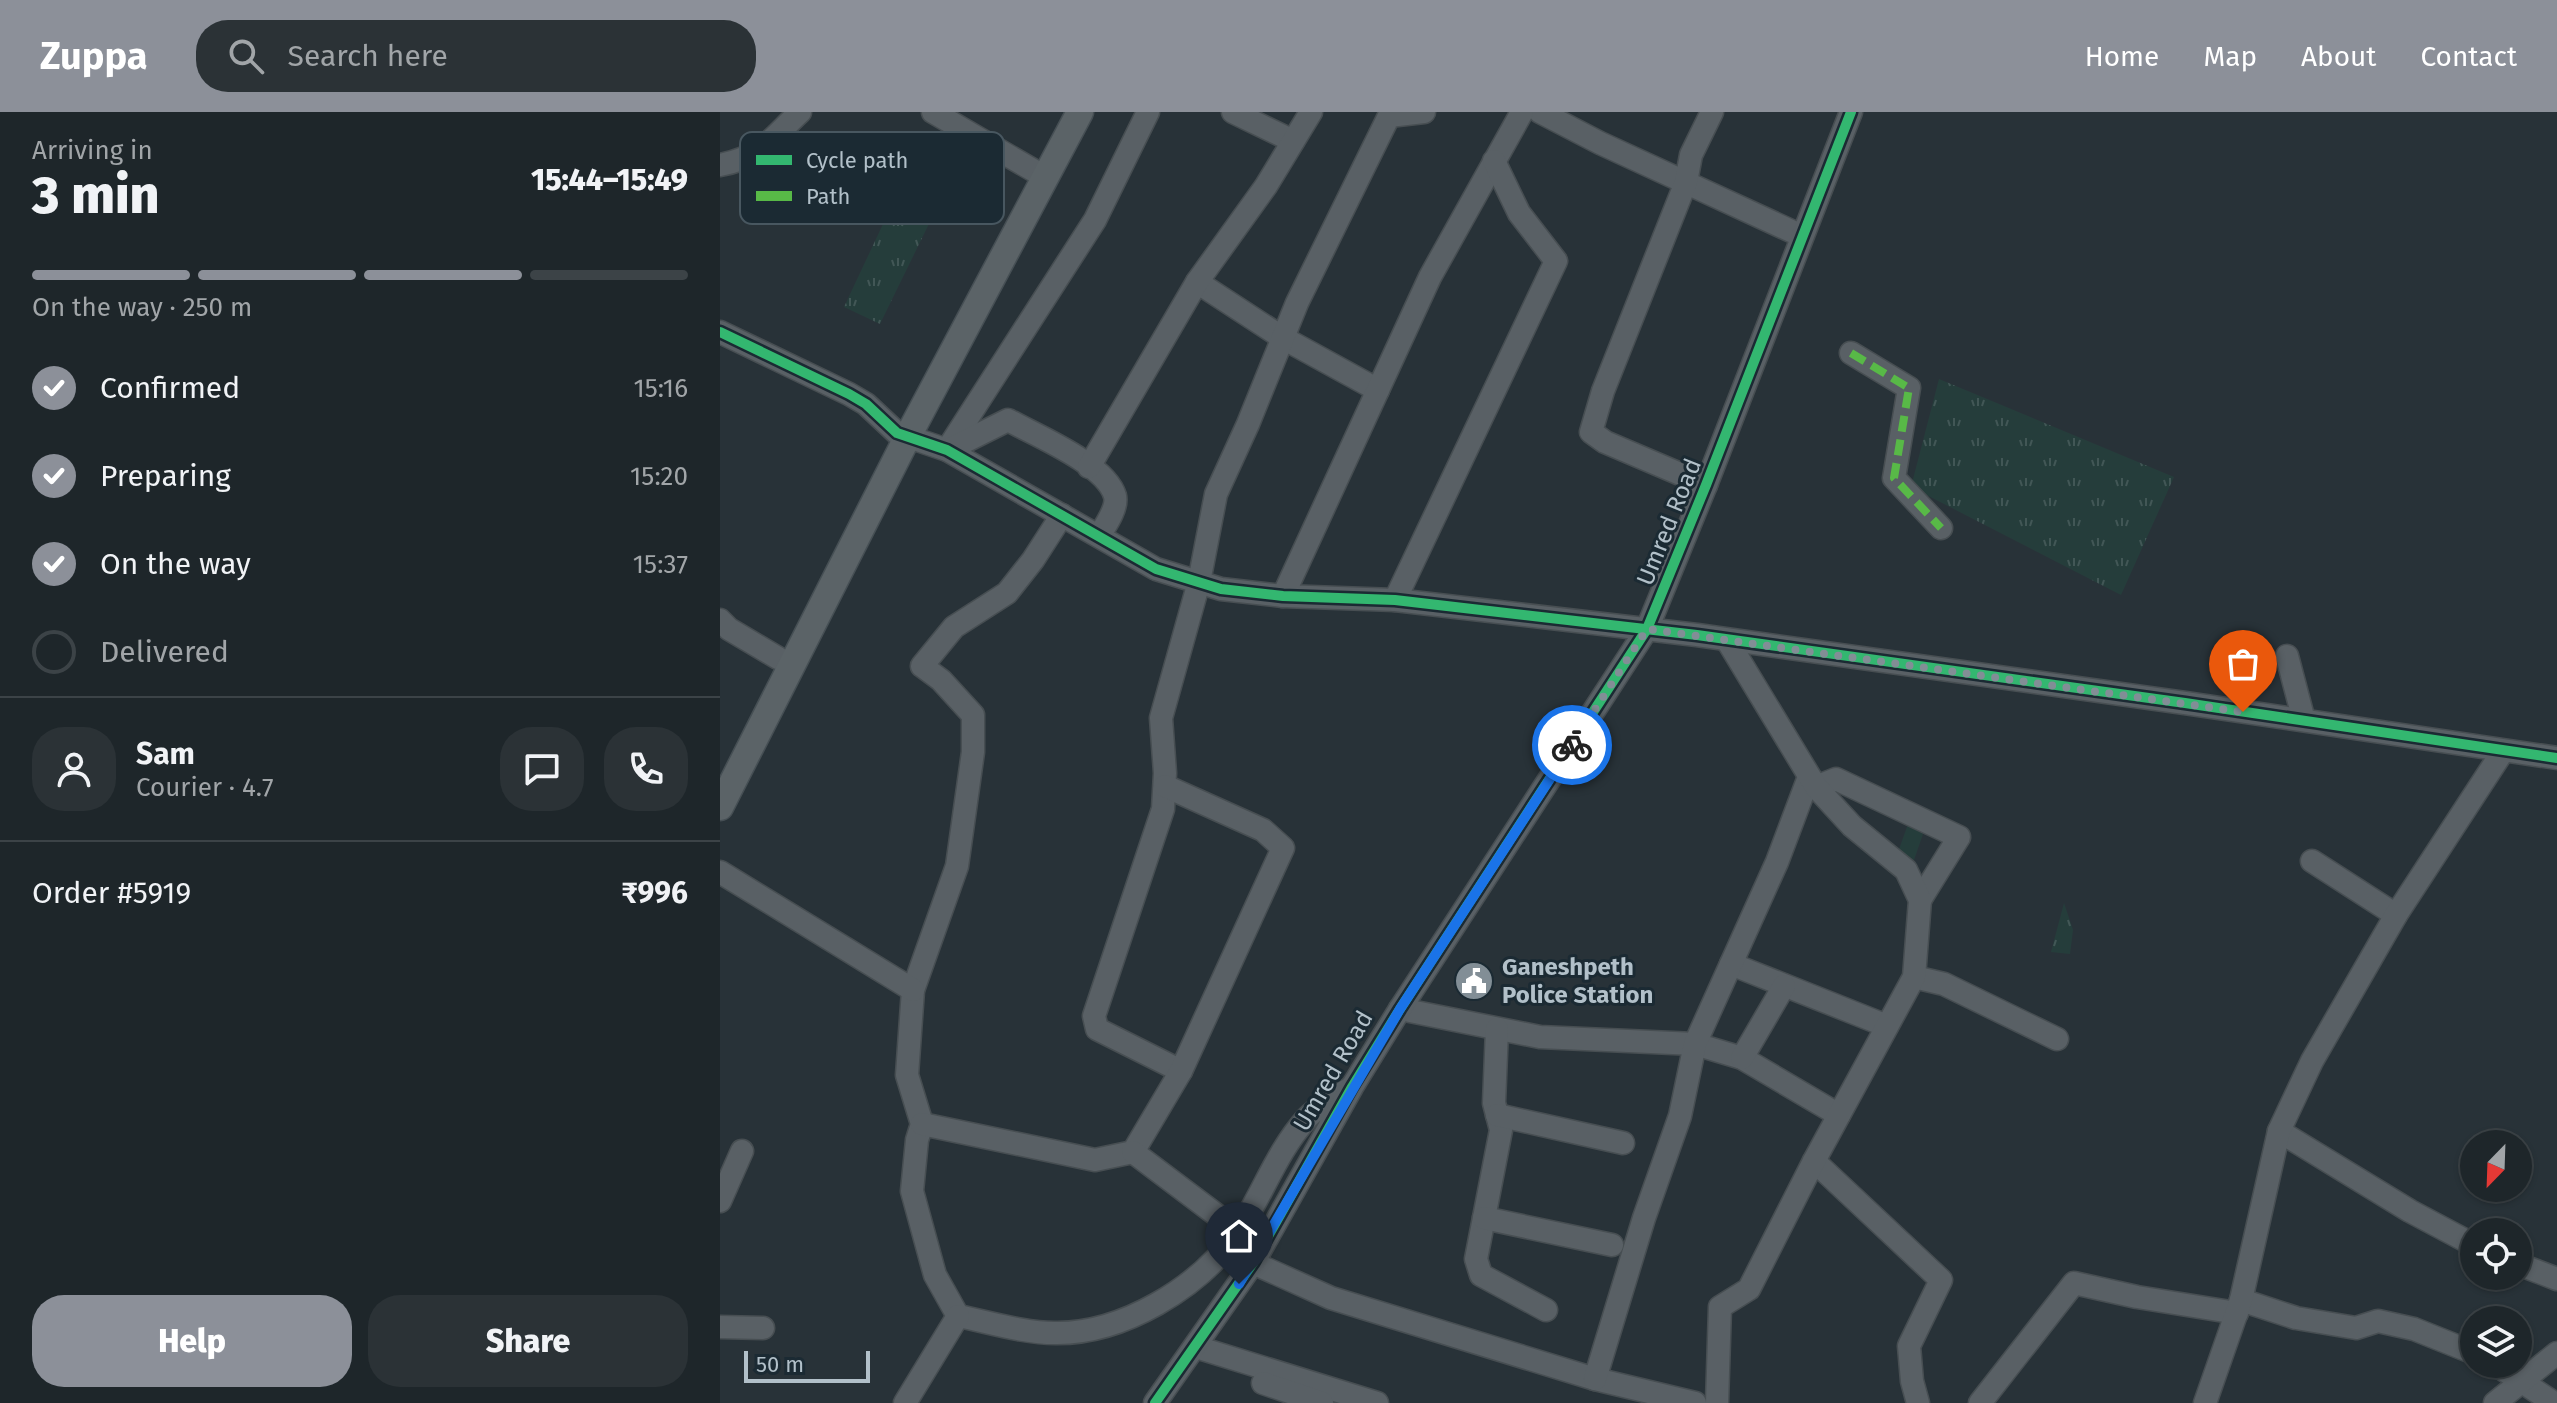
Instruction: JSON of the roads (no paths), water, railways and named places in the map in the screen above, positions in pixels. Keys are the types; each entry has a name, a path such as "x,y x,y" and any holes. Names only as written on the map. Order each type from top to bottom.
{"main road":[{"path":"720,807 902,436 1038,173 1061,112"},
{"path":"1038,173 1080,112"},
{"path":"720,772 778,658 902,436"}],"street":[{"path":"782,132 800,112"},
{"path":"947,450 1095,220 1148,112"},
{"path":"1233,112 1293,141"},
{"path":"1089,467 1197,282 1266,186 1311,112"},
{"path":"1181,1071 1097,1029 1094,1016 1163,809 1165,786 1161,718 1199,582 1216,494 1297,303 1383,114 1424,112"},
{"path":"1283,596 1430,277 1522,112"},
{"path":"1540,112 1802,236"},
{"path":"1706,485 1605,442 1591,432 1603,391 1686,182 1691,155 1712,112"},
{"name":"Umred Road","path":"1155,1403 1253,1263 1352,1087 1400,1009 1647,629 1851,112"},
{"path":"943,114 972,132"},
{"path":"1004,152 1038,173"},
{"path":"720,165 740,160"},
{"path":"1395,600 1556,261 1519,213 1494,161"},
{"path":"1197,282 1283,338 1378,390"},
{"path":"720,332 849,394 866,404 902,436 947,450 1156,569 1221,589 1283,596 1395,600 1647,629 2557,758"},
{"path":"1851,353 1909,388 1894,478 1941,528"},
{"path":"947,450 1008,420 1063,450 1108,482 1115,496 1115,505 1099,536"},
{"path":"958,1316 935,1275 912,1191 917,1140 922,1124 907,1075 913,990 957,866 973,752 973,715 941,680 922,666 954,627 1007,593 1062,515"},
{"path":"720,620 729,629 778,658"},
{"path":"1727,640 1812,782 1852,826 1906,870 1920,900"},
{"path":"2287,656 2302,713"},
{"path":"2205,1403 2239,1306 2279,1131 2312,1061 2396,915 2503,751"},
{"path":"1717,1403 1720,1307 1749,1289 1914,977 1920,900 1959,837 1836,779 1812,782"},
{"path":"1595,1379 1644,1218 1680,1116 1695,1044 1812,782"},
{"path":"922,1124 1095,1160 1133,1152 1181,1071 1283,848 1263,830 1165,786"},
{"path":"2312,861 2396,915"},
{"path":"720,872 913,990"},
{"path":"1731,964 1887,1026"},
{"path":"1914,977 1944,984 2057,1039"},
{"path":"1742,1058 1784,986"},
{"path":"1400,1009 1540,1037 1695,1044 1742,1058 1839,1115"},
{"path":"1497,1029 1494,1103 1501,1130 1476,1259 1481,1275 1546,1310"},
{"path":"958,1316 1055,1333 1098,1326 1140,1313 1171,1297 1205,1269 1240,1226 1274,1165 1308,1117 1352,1087"},
{"path":"1497,1115 1623,1143"},
{"path":"2279,1131 2410,1211 2460,1238"},
{"path":"720,1201 742,1151"},
{"path":"1133,1152 1222,1219 1240,1226"},
{"path":"1814,1161 1941,1280 1909,1346 1912,1381 1918,1403"},
{"path":"1484,1218 1612,1245"},
{"path":"1253,1263 1331,1298 1595,1379 1695,1403"},
{"path":"2532,1269 2557,1279"},
{"path":"1980,1403 2074,1283 2137,1297 2239,1306 2356,1328 2378,1321 2414,1329 2460,1347"},
{"path":"905,1403 958,1316"},
{"path":"720,1327 763,1328"},
{"path":"1192,1353 1322,1403"},
{"path":"1192,1353 1377,1403"},
{"path":"2495,1403 2557,1353"},
{"path":"2513,1378 2554,1403"}],"place":[{"name":"Ganeshpeth Police Station","path":"1474,981"}]}
